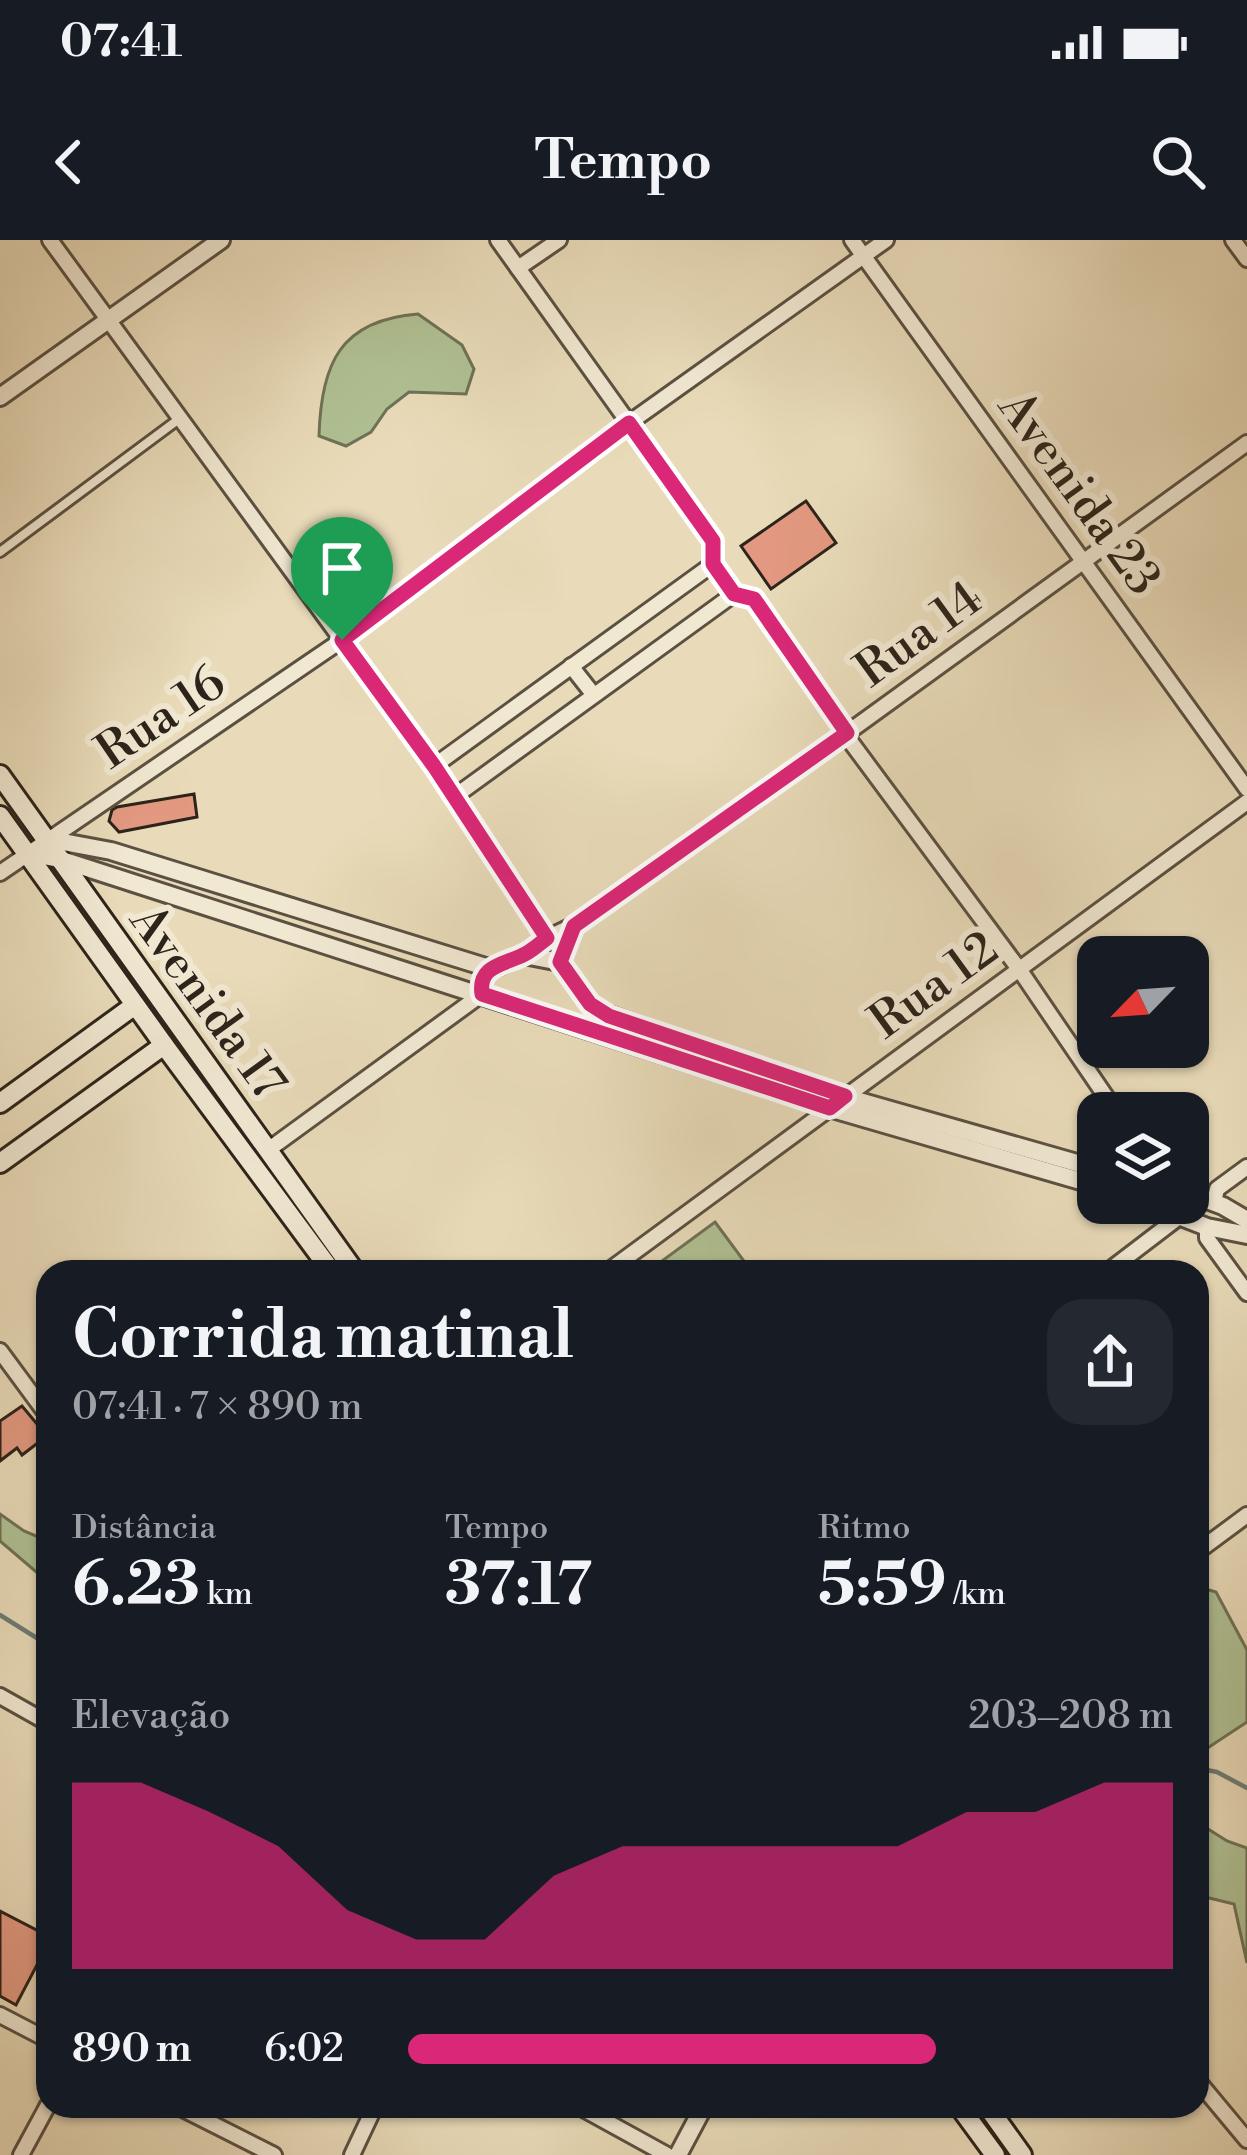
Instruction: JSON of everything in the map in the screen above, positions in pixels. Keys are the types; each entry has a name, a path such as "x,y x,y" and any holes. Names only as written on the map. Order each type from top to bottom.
{"main road":[{"name":"Avenida 17","path":"0,775 346,1260"},
{"name":"Avenida 17","path":"0,815 323,1260"},
{"path":"0,1103 135,1005"},
{"path":"0,1163 164,1045"},
{"path":"968,2118 995,2155"},
{"path":"996,2118 1022,2155"}],"street":[{"path":"50,240 434,766 547,938"},
{"path":"0,397 221,240"},
{"path":"498,240 713,541 713,564 734,594 754,599 1103,1092"},
{"path":"518,268 560,240"},
{"name":"Avenida 23","path":"852,240 1247,789"},
{"name":"Rua 16","path":"0,873 342,640 629,423 886,240"},
{"path":"1233,240 1247,259"},
{"name":"Rua 14","path":"524,956 547,938 574,926 847,733 1247,443"},
{"path":"434,766 713,564"},
{"path":"454,797 734,594"},
{"path":"571,666 592,694"},
{"name":"Rua 12","path":"623,1260 1247,802"},
{"path":"47,839 111,851 492,969"},
{"path":"28,853 1077,1179"},
{"path":"560,962 574,926"},
{"path":"482,994 484,974 506,961 524,956 560,962 590,1004 609,1016 837,1102 1077,1164"},
{"path":"557,1019 574,1014 579,989"},
{"path":"268,1150 482,994"},
{"path":"1247,1167 1217,1189 1218,1216 1207,1227 1207,1238 1247,1293"},
{"path":"1209,1200 1247,1220"},
{"path":"1123,1260 1170,1224"},
{"path":"1199,1224 1247,1235"},
{"path":"0,1351 36,1400"},
{"path":"1209,1543 1247,1515"},
{"path":"0,1696 36,1716"},
{"path":"0,2015 36,2034"},
{"path":"1209,2094 1247,2140"},
{"path":"21,2155 41,2118"},
{"path":"201,2118 274,2155"},
{"path":"352,2155 369,2118"},
{"path":"600,2118 667,2155"},
{"path":"678,2155 698,2118"}],"lane":[{"path":"0,552 180,418"}],"green space":[{"path":"418,314 462,345 474,369 466,394 409,392 387,409 371,432 346,446 319,436 324,387 340,350 370,325"},
{"path":"715,1222 743,1260 663,1260"},
{"path":"0,1514 36,1536 36,1572 0,1541"},
{"path":"1209,1590 1216,1592 1247,1650 1247,1722 1209,1747"},
{"path":"1209,1830 1247,1848 1247,1963 1234,1904 1209,1898"}],"building":[{"path":"806,501 836,543 771,589 741,546"},
{"path":"194,794 197,817 119,832 109,821 117,807"},
{"path":"22,1406 36,1423 36,1444 22,1455 17,1448 0,1461 0,1421"},
{"path":"0,1911 36,1930 36,1967 16,2005 0,1996"}],"waterway":[{"path":"0,1615 36,1638"},
{"path":"1209,1770 1247,1788"}],"route":[{"path":"629,423 713,541 713,564 734,594 754,599 847,733 574,926 560,962 590,1004 609,1016 845,1096 830,1108 482,994 484,974 524,956 547,938 434,766 342,640 629,423"}]}
